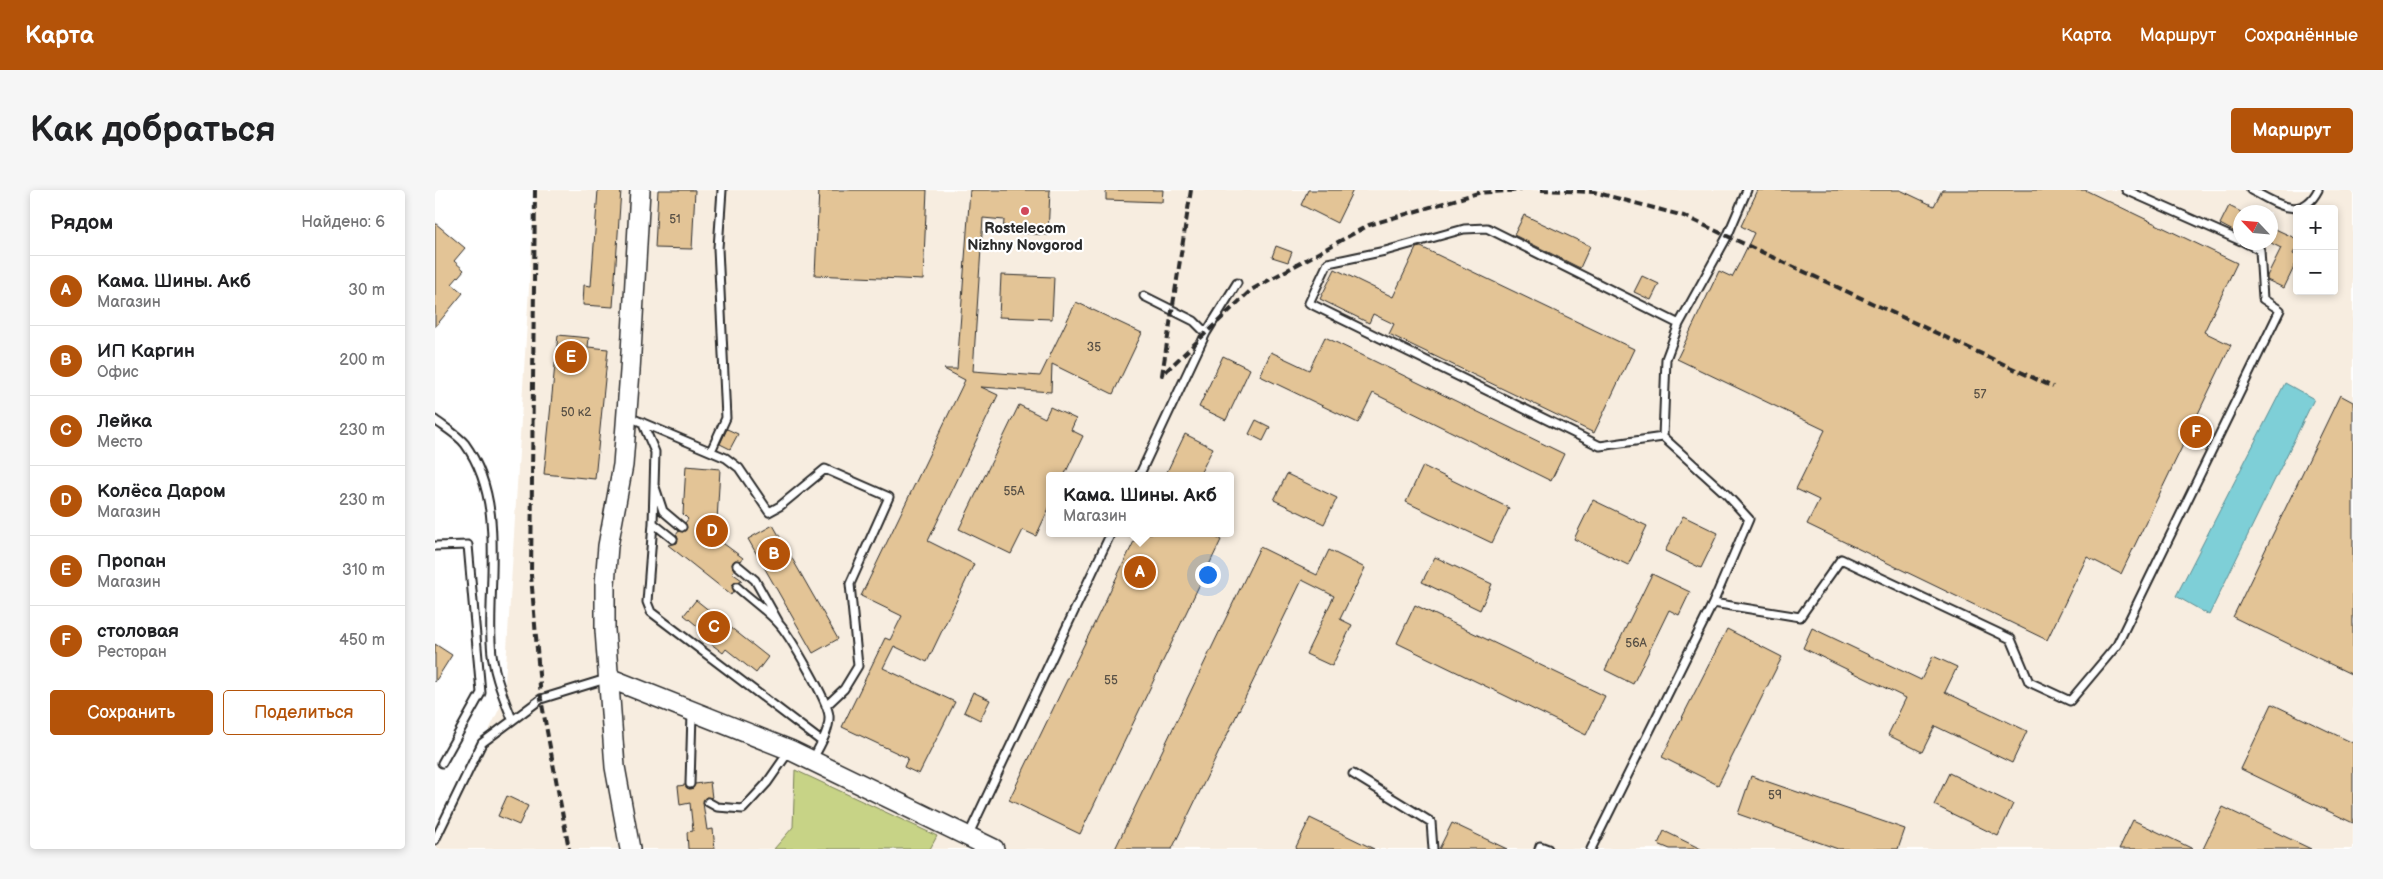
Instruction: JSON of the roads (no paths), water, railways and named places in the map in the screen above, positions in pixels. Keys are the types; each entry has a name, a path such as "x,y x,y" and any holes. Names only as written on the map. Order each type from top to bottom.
{"main road":[{"path":"630,849 615,767 605,630 605,584 608,546 623,465 634,419 640,190"},
{"path":"609,678 791,750 968,836 988,848"}],"lane":[{"path":"711,451 726,418 718,248 722,190"},
{"path":"1591,849 1713,603 1749,518 1663,436 1666,358 1679,324 1727,237 1747,190"},
{"path":"2126,190 2233,238"},
{"path":"2251,190 2285,207 2301,208 2313,199 2318,190"},
{"path":"1663,436 1600,446 1309,303 1328,263 1385,251 1464,229 1487,228 1679,324"},
{"path":"1713,603 1800,617 1841,559 2011,639 2029,682 2070,701 2117,646 2280,310 2263,298 2260,250"},
{"path":"1141,472 1207,333 1237,283"},
{"path":"1143,296 1194,321 1207,333"},
{"path":"634,419 727,458 739,468 769,512 780,506 825,469 889,497 850,584 858,666 844,689 826,706"},
{"path":"634,419 655,452 653,523 647,602 651,612 821,742"},
{"path":"435,420 464,443 478,466 489,499 492,532 491,643 495,673 512,719"},
{"path":"654,484 663,511 682,527"},
{"path":"653,523 673,539"},
{"path":"968,836 1109,537"},
{"path":"435,546 469,545 481,693 442,763"},
{"path":"737,565 755,580 815,683 826,706 829,716 821,742 812,760"},
{"path":"737,587 780,625"},
{"path":"435,840 482,743 541,699 609,678"},
{"path":"690,784 692,710"},
{"path":"708,802 717,807 743,809 767,782 791,750"},
{"path":"1353,774 1431,822 1433,849"},
{"path":"1539,849 1540,846 1548,849"}],"water":[{"path":"2285,383 2314,399 2209,615 2176,596"}],"railway":[{"path":"535,190 531,575 541,699 569,849"},
{"path":"1191,190 1162,375 1251,290 1369,225 1478,193 1521,190"},
{"path":"1541,190 1594,192 1684,216 2053,387"}],"place":[{"name":"Rostelecom Nizhny Novgorod","path":"1025,211"},
{"name":"Пропан","path":"571,357"},
{"name":"столовая","path":"2196,432"},
{"name":"Колёса Даром","path":"712,531"},
{"name":"ИП Каргин","path":"774,554"},
{"name":"Кама. Шины. Акб","path":"1140,572"},
{"name":"Лейка","path":"714,627"}]}
